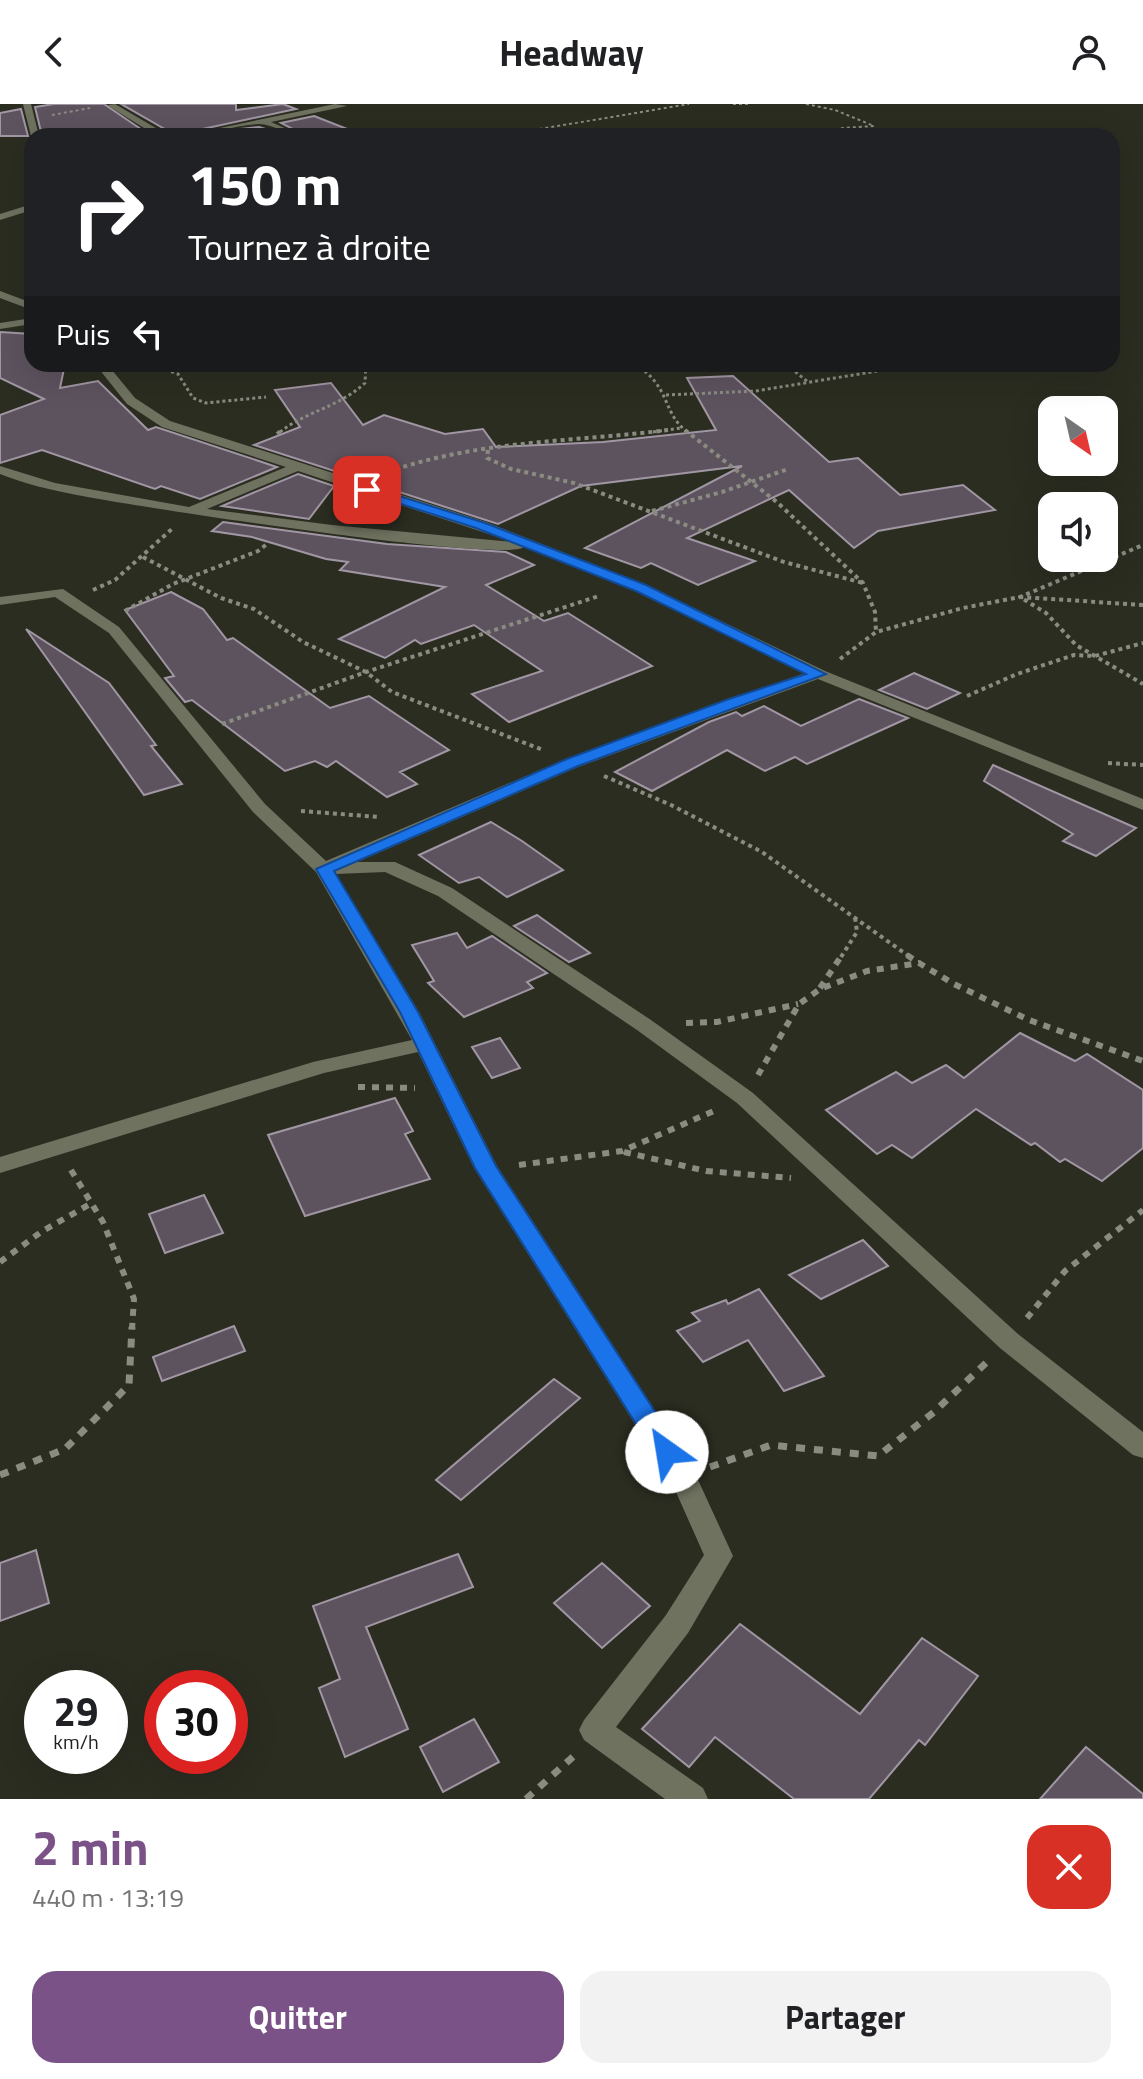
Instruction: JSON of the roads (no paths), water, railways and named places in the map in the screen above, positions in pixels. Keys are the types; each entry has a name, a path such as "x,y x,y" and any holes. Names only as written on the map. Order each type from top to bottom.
{"street":[{"path":"27,104 32,128"},
{"path":"230,128 343,106 339,104"},
{"path":"111,105 150,128"},
{"path":"264,122 279,128"},
{"path":"0,217 24,210"},
{"path":"0,294 24,304"},
{"path":"0,326 24,322"},
{"path":"107,372 131,401 166,424 481,525 632,584 819,674 1143,805"},
{"path":"192,511 296,467"},
{"path":"0,470 62,489 192,511 417,539 537,549"},
{"path":"0,601 58,592 114,630 259,808 324,869 425,1044 486,1168 683,1477 719,1556 677,1624 595,1730 692,1799"},
{"path":"324,869 572,763 734,702 819,674"},
{"path":"324,869 388,866 445,892 644,1025 745,1098 1009,1341 1143,1447"},
{"path":"0,1165 321,1067 425,1044"}]}
